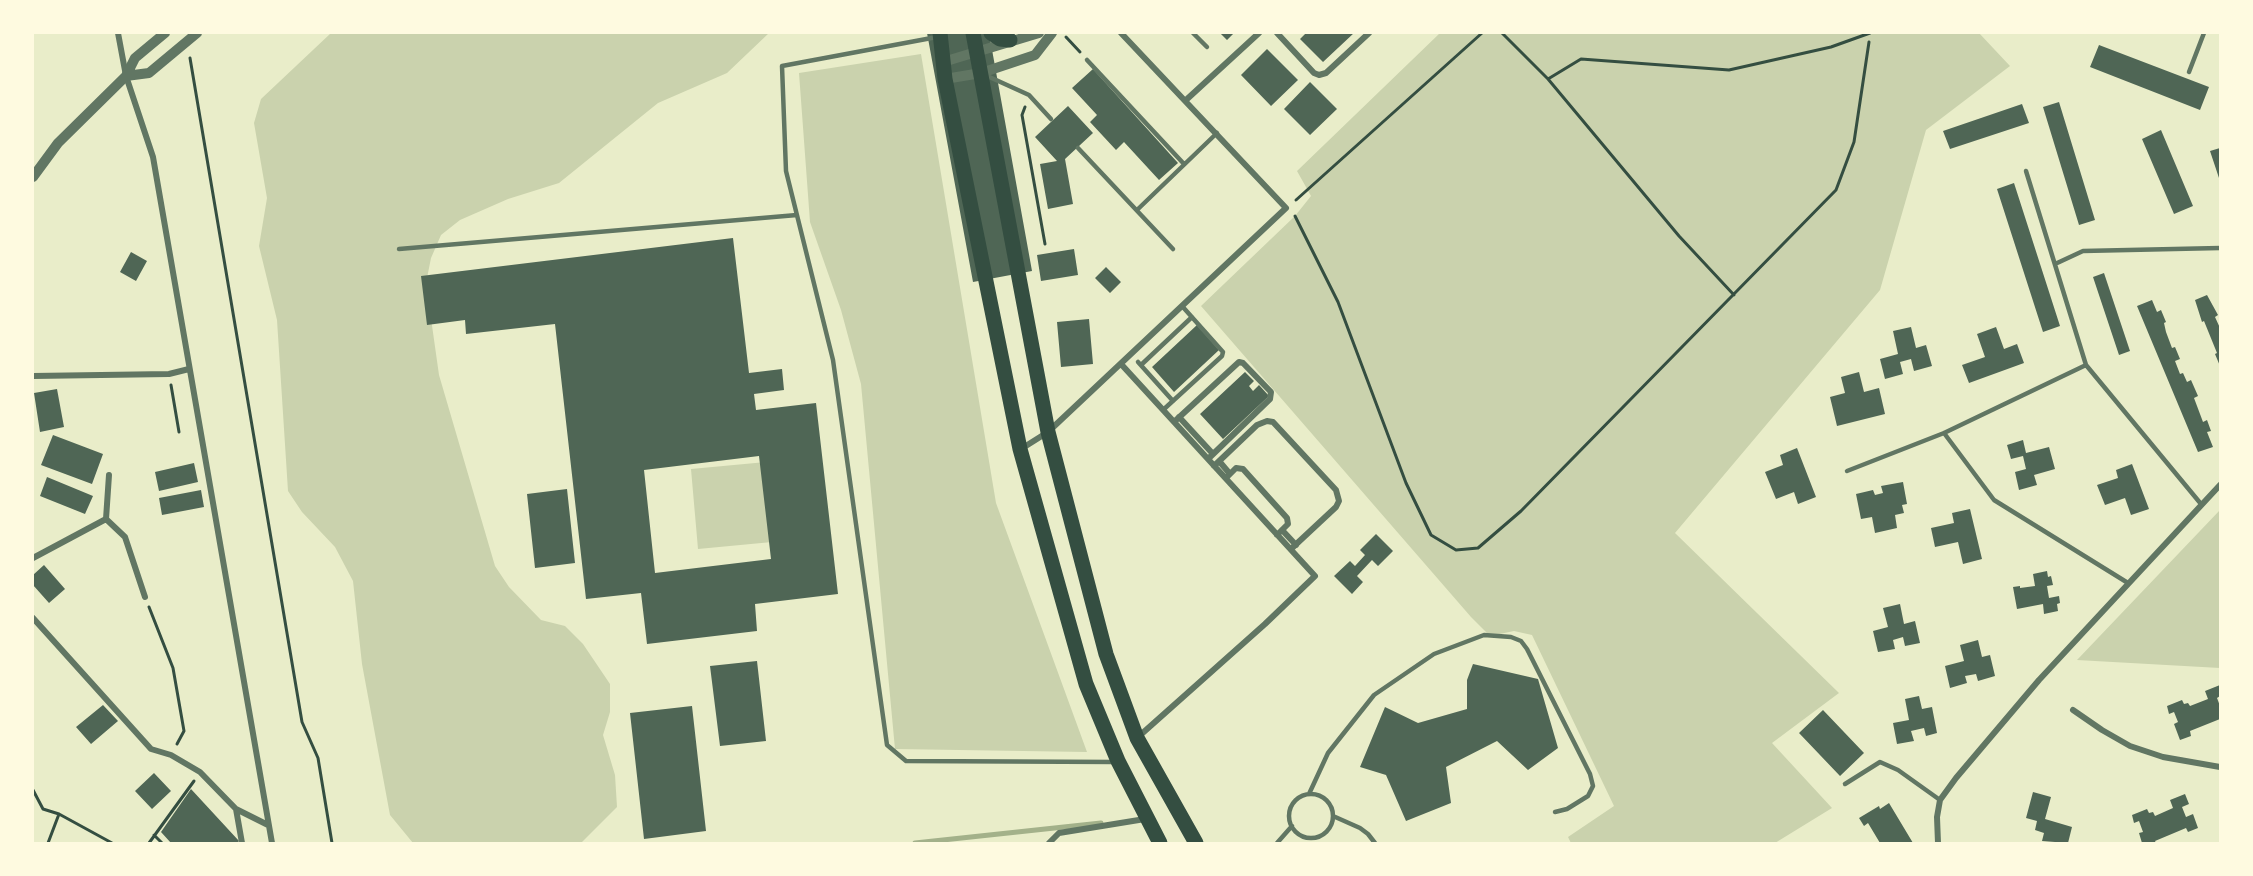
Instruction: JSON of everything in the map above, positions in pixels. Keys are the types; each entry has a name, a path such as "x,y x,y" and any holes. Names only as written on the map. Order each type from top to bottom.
{"main road":[{"path":"973,33 1048,432 1106,654 1137,738 1196,843"},
{"path":"991,33 1000,39 1010,40"},
{"path":"940,35 945,79 1020,449 1086,684 1118,762 1160,843"}],"street":[{"path":"118,33 126,76 153,157 272,843"},
{"path":"33,177 58,143 126,76 135,58 165,33"},
{"path":"126,76 149,73 197,33"},
{"path":"943,62 1039,33"},
{"path":"945,79 981,73 1035,55 1052,33"},
{"path":"1020,449 1048,432 1286,208 1121,33"},
{"path":"1186,100 1259,33"},
{"path":"1277,33 1314,73 1319,75 1326,73 1369,33"},
{"path":"1177,420 1239,362 1243,363 1271,392 1270,399 1211,456"},
{"path":"1121,364 1163,410 1177,420 1211,456 1280,532 1315,576 1265,624 1137,738"},
{"path":"33,376 169,374 189,369"},
{"path":"1217,464 1257,425 1267,421 1273,422 1336,490 1339,501 1336,507 1293,547"},
{"path":"1228,476 1236,468 1243,469 1289,521 1280,532"},
{"path":"106,519 109,475"},
{"path":"1938,843 1937,817 1940,800 1956,778 2039,680 2220,485"},
{"path":"33,558 52,550 106,519"},
{"path":"106,519 126,537 145,597"},
{"path":"33,618 151,749 171,755 200,772 236,809 268,825"},
{"path":"2073,710 2130,746 2163,757 2220,767"},
{"path":"236,809 242,843"},
{"path":"1049,843 1059,833 1148,819"},
{"path":"1155,843 1160,843"}],"lane":[{"path":"1194,33 1208,47"},
{"path":"2189,72 2204,33"},
{"path":"940,35 782,66 786,171 833,360 887,745 906,761 1118,762"},
{"path":"1087,60 1184,164"},
{"path":"981,73 1029,95 1051,119"},
{"path":"1137,210 1216,133"},
{"path":"1078,148 1173,249"},
{"path":"2026,171 2086,365 2201,504"},
{"path":"399,249 797,215"},
{"path":"2055,264 2083,251 2220,248"},
{"path":"1163,410 1222,356 1223,352 1182,306"},
{"path":"1173,401 1139,363 1192,317"},
{"path":"1847,471 1944,433 2086,365"},
{"path":"1944,433 1994,501 2128,583"},
{"path":"1310,794 1328,753 1374,695 1434,654 1484,635 1511,637 1521,641 1590,774 1593,786 1588,796 1567,809 1555,812"},
{"path":"1845,784 1880,762 1898,770 1940,800"},
{"path":"1310,794 1323,798 1332,809 1333,816 1328,829 1316,837 1303,836 1292,826 1290,819 1292,806 1296,800 1310,794"},
{"path":"1333,816 1360,828 1375,843"},
{"path":"1277,843 1292,826"}],"path":[{"path":"1062,33 1087,60"},
{"path":"1482,33 1286,208 1295,216 1338,302 1406,483 1431,536 1455,550 1478,548 1521,512 1836,190 1854,142 1869,42"},
{"path":"1502,33 1548,79 1679,236 1734,295"},
{"path":"1548,79 1581,59 1729,70 1831,47 1870,33"},
{"path":"190,56 302,722 318,758 332,843"},
{"path":"1029,95 1022,115 1045,244"},
{"path":"169,374 179,432"},
{"path":"145,597 173,668 184,730 171,755"},
{"path":"149,843 200,772"},
{"path":"33,790 44,809 59,814 112,843"},
{"path":"48,843 59,814"},
{"path":"154,835 162,843"}],"green space":[{"path":"331,33 769,33 727,73 658,103 559,183 508,199 460,220 441,235 431,258 426,283 439,375 495,566 509,587 541,620 565,626 583,644 610,684 610,712 603,735 615,775 617,807 581,843 413,843 390,815 362,664 353,581 335,547 302,512 288,491 277,320 259,246 267,198 254,123 261,99"},
{"path":"1440,33 1979,33 2010,66 1926,130 1880,290 1675,533 1839,693 1772,743 1832,808 1775,843 1571,843 1568,837 1614,806 1532,635 1514,631 1490,636 1201,306 1295,216 1311,196 1297,171"},
{"path":"921,54 996,503 1087,752 895,749 861,384 841,310 810,222 799,73"},
{"path":"766,462 772,542 698,549 691,469"},
{"path":"2220,510 2220,668 2077,660"}],"building":[{"path":"927,33 989,33 1032,271 973,282"},
{"path":"1220,33 1234,33 1227,40"},
{"path":"1306,33 1354,33 1323,62 1300,39"},
{"path":"2099,45 2209,87 2200,110 2090,67"},
{"path":"1267,49 1298,80 1271,106 1241,75"},
{"path":"1093,69 1178,163 1159,180 1124,142 1116,150 1090,122 1097,115 1072,88"},
{"path":"1310,82 1337,109 1310,135 1284,109"},
{"path":"2059,102 2095,220 2079,225 2043,107"},
{"path":"2022,104 2029,123 1950,149 1943,131"},
{"path":"1068,106 1093,133 1065,159 1073,204 1048,209 1040,164 1057,161 1035,137"},
{"path":"2161,130 2193,206 2174,214 2142,139"},
{"path":"2220,148 2220,181 2210,151"},
{"path":"2014,183 2060,326 2043,332 1997,189"},
{"path":"733,238 749,373 782,369 784,390 754,394 756,410 816,403 838,594 755,604 757,631 647,644 641,593 586,599 555,324 466,334 465,320 427,325 421,276","holes":["759,456 771,559 655,573 644,470"]},
{"path":"1074,249 1078,275 1041,281 1037,255"},
{"path":"131,252 147,261 136,281 120,272"},
{"path":"1106,267 1121,282 1110,293 1095,278"},
{"path":"2104,273 2130,351 2119,355 2093,277"},
{"path":"2207,295 2218,315 2215,317 2220,328 2220,366 2195,300"},
{"path":"2152,300 2157,312 2161,310 2172,348 2175,347 2180,359 2175,361 2180,374 2183,373 2187,382 2191,380 2198,396 2194,398 2203,422 2207,420 2211,431 2207,432 2213,447 2198,452 2137,306"},
{"path":"1089,319 1093,364 1061,367 1057,322"},
{"path":"1197,325 1219,350 1174,392 1152,367"},
{"path":"1911,327 1916,348 1926,345 1932,366 1914,371 1911,359 1900,362 1903,374 1885,379 1880,359 1898,354 1893,331"},
{"path":"1996,327 2004,349 2017,344 2024,363 1969,383 1962,365 1985,357 1977,334"},
{"path":"1245,372 1254,381 1249,386 1253,391 1259,385 1269,396 1223,439 1200,414"},
{"path":"1859,372 1864,392 1879,388 1885,414 1837,426 1830,397 1845,393 1841,377"},
{"path":"57,389 64,427 40,432 34,393"},
{"path":"53,435 103,454 92,484 41,465"},
{"path":"2023,440 2026,453 2049,447 2055,469 2034,475 2037,485 2019,490 2015,472 2026,469 2023,456 2011,459 2007,445"},
{"path":"1797,448 1816,497 1798,504 1794,492 1776,499 1765,472 1783,465 1780,455"},
{"path":"194,463 198,482 159,491 155,472"},
{"path":"2132,464 2149,509 2131,515 2125,498 2105,505 2097,485 2118,478 2116,470"},
{"path":"47,477 93,496 85,514 40,496"},
{"path":"1903,482 1907,504 1902,505 1904,513 1895,515 1897,528 1875,533 1872,517 1861,519 1856,494 1873,490 1875,495 1883,493 1881,486"},
{"path":"567,489 575,563 535,568 527,494"},
{"path":"201,490 204,507 162,515 159,498"},
{"path":"1970,509 1982,559 1963,564 1958,542 1935,547 1931,528 1954,523 1952,513"},
{"path":"1376,534 1393,551 1378,566 1372,560 1357,576 1363,582 1352,594 1334,576 1350,561 1355,566 1365,555 1360,550"},
{"path":"44,565 65,589 49,603 33,585 33,575"},
{"path":"2047,571 2053,585 2047,586 2049,598 2059,596 2058,611 2044,614 2043,604 2017,609 2013,587 2035,586 2033,574"},
{"path":"1900,604 1904,624 1915,621 1920,643 1905,646 1903,637 1893,640 1895,649 1878,652 1873,631 1888,627 1883,608"},
{"path":"1978,640 1982,657 1990,655 1995,676 1978,681 1976,674 1965,676 1967,683 1950,688 1945,666 1964,661 1960,645"},
{"path":"757,661 766,741 720,746 710,666"},
{"path":"1473,664 1538,679 1558,748 1528,770 1497,741 1446,767 1451,803 1406,821 1386,775 1360,767 1385,707 1418,723 1467,709 1467,680"},
{"path":"2220,685 2220,696 2217,698 2220,706 2220,719 2190,731 2191,736 2180,740 2174,724 2178,722 2174,712 2169,714 2167,706 2182,700 2184,704 2188,703 2190,706 2208,699 2205,691"},
{"path":"1919,696 1922,709 1932,707 1937,733 1926,736 1924,728 1911,731 1914,741 1897,744 1893,723 1909,720 1905,699"},
{"path":"103,705 118,721 91,744 76,727"},
{"path":"692,706 706,831 644,839 630,713"},
{"path":"1823,710 1864,753 1840,776 1799,733"},
{"path":"154,773 171,791 152,809 135,791"},
{"path":"191,789 239,841 237,843 171,843 161,832"},
{"path":"2033,792 2051,797 2045,819 2072,827 2068,843 2042,841 2044,833 2035,830 2037,821 2026,818"},
{"path":"2185,794 2189,804 2182,807 2186,817 2193,814 2198,828 2188,832 2186,828 2155,841 2156,843 2142,843 2139,833 2143,832 2139,821 2134,823 2132,815 2147,809 2155,816 2173,808 2170,800"},
{"path":"1889,803 1913,843 1880,843 1868,823 1864,826 1859,818"}],"waterway":[{"path":"915,843 1101,823"}]}
